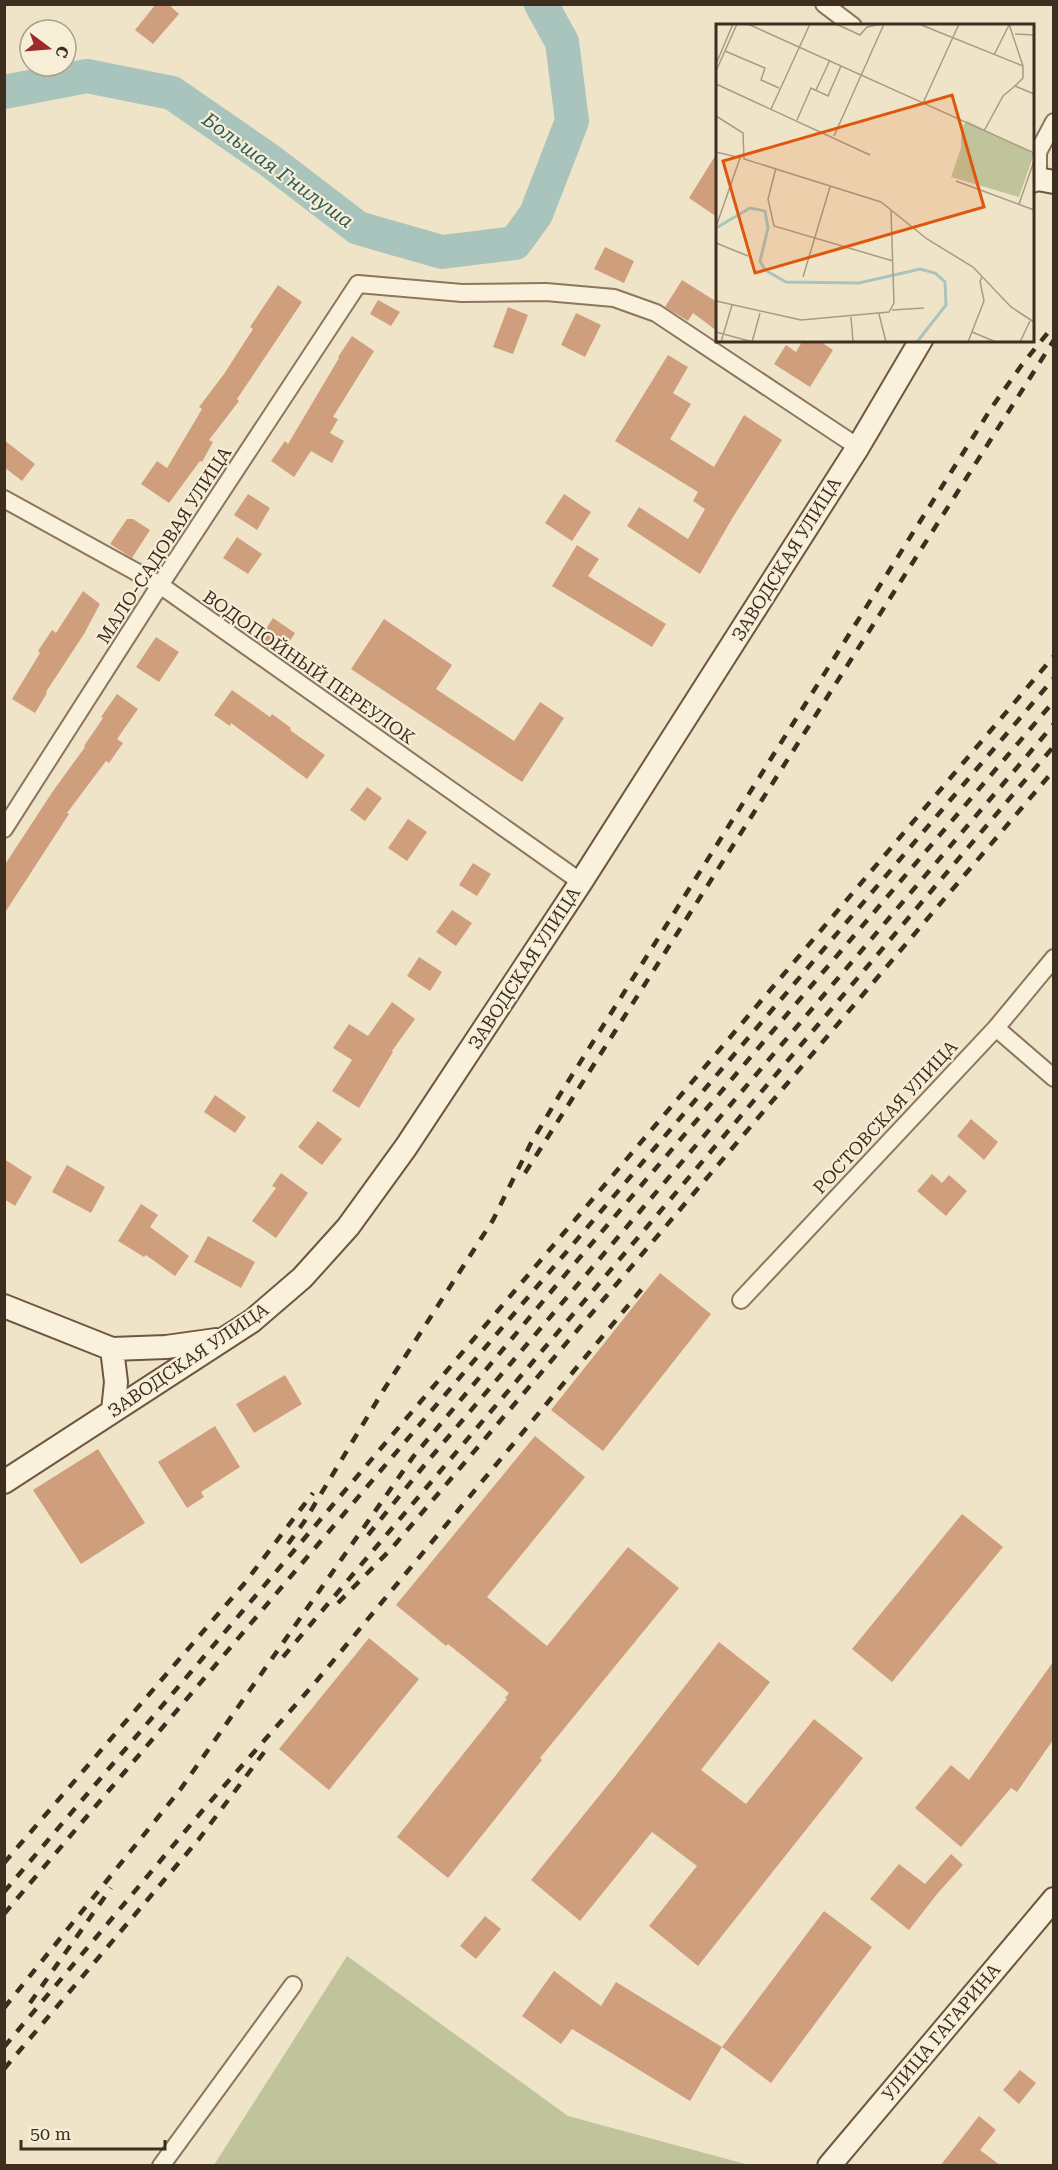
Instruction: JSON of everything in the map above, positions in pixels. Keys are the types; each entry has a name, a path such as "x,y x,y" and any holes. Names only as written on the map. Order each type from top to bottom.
{"main road":[{"name":"ЗАВОДСКАЯ УЛИЦА","path":"4,1482 252,1321 302,1278 348,1227 406,1147 581,882 858,447 920,342"},
{"path":"4,1306 112,1349 184,1346 224,1338"},
{"path":"112,1349 116,1382 112,1411"},
{"name":"УЛИЦА ГАГАРИНА","path":"829,2166 1053,1899"}],"street":[{"path":"824,4 850,24"},
{"path":"1041,181 1035,150 1053,122"},
{"name":"МАЛО-САДОВАЯ УЛИЦА","path":"4,830 160,585 358,284 462,293 546,292 614,298 656,313 858,447"},
{"name":"ВОДОПОЙНЫЙ ПЕРЕУЛОК","path":"4,499 160,585 581,882"},
{"name":"РОСТОВСКАЯ УЛИЦА","path":"741,1300 996,1028 1053,958"},
{"path":"996,1028 1053,1077"},
{"path":"161,2166 293,1985"}],"green space":[{"path":"347,1956 568,2116 749,2165 214,2165"}],"building":[{"path":"156,4 168,4 179,14 153,44 135,30"},
{"path":"716,155 716,216 689,198"},
{"path":"605,247 634,261 624,283 594,269"},
{"path":"682,280 716,301 716,330 693,313 688,321 665,307"},
{"path":"278,285 302,302 237,399 239,401 209,440 213,442 202,462 200,461 169,503 141,484 157,461 167,468 202,409 199,407 224,374 253,329 250,327"},
{"path":"378,300 400,312 391,326 370,314"},
{"path":"508,307 528,315 513,354 493,347"},
{"path":"576,313 601,325 585,357 561,345"},
{"path":"352,336 374,351 333,417 338,419 330,433 344,441 332,463 311,451 294,477 271,461 285,441 288,444"},
{"path":"802,342 821,342 833,350 810,387 774,364 786,345 796,352"},
{"path":"668,355 688,367 673,393 691,404 670,439 714,467 744,415 782,440 700,574 627,526 639,507 688,539 705,509 693,501 698,492 615,441"},
{"path":"4,440 35,464 22,481 4,467"},
{"path":"248,494 270,508 257,530 234,515"},
{"path":"564,494 591,512 572,541 545,523"},
{"path":"127,519 133,519 150,530 132,558 110,544"},
{"path":"237,537 262,554 248,574 223,558"},
{"path":"577,545 599,559 588,576 666,624 652,647 552,586"},
{"path":"83,591 100,604 35,713 12,699 40,653 38,651 52,630 56,633"},
{"path":"273,618 295,633 280,657 258,641"},
{"path":"384,619 452,665 436,689 514,741 540,702 564,718 522,782 351,669"},
{"path":"156,637 179,652 159,682 136,667"},
{"path":"232,690 270,717 272,714 325,755 307,779 231,723 230,726 214,715"},
{"path":"117,694 138,709 117,739 123,743 109,763 106,761 67,813 69,814 4,914 4,866 85,747 103,718 101,717"},
{"path":"367,787 382,798 365,821 350,810"},
{"path":"408,819 427,832 407,861 388,848"},
{"path":"473,863 491,874 477,896 459,885"},
{"path":"452,910 472,923 456,946 436,932"},
{"path":"419,957 442,972 430,991 407,976"},
{"path":"392,1002 415,1019 392,1051 359,1108 332,1091 352,1060 333,1048 349,1024 368,1036"},
{"path":"215,1095 246,1117 235,1133 204,1112"},
{"path":"971,1119 998,1142 984,1160 957,1136"},
{"path":"318,1121 342,1139 322,1165 298,1147"},
{"path":"4,1159 32,1177 15,1206 4,1199"},
{"path":"67,1165 105,1187 91,1213 52,1192"},
{"path":"281,1173 308,1193 276,1238 252,1221 276,1188 272,1186"},
{"path":"932,1174 942,1183 949,1175 967,1191 946,1216 917,1191"},
{"path":"141,1204 158,1215 150,1227 189,1256 175,1276 146,1255 144,1257 118,1241"},
{"path":"208,1236 255,1262 241,1288 194,1262"},
{"path":"660,1273 711,1314 603,1451 551,1410"},
{"path":"285,1375 302,1404 254,1433 236,1404"},
{"path":"215,1426 240,1467 201,1492 204,1497 187,1508 158,1462"},
{"path":"535,1436 585,1477 487,1597 547,1646 628,1547 679,1588 540,1758 542,1760 448,1878 397,1837 507,1699 505,1698 509,1693 396,1605"},
{"path":"98,1449 145,1523 81,1564 33,1490"},
{"path":"962,1514 1003,1547 892,1682 852,1649"},
{"path":"369,1638 419,1679 329,1790 279,1749"},
{"path":"719,1642 770,1682 701,1770 746,1804 814,1719 863,1758 698,1966 649,1926 697,1866 652,1832 580,1921 531,1880"},
{"path":"1053,1662 1053,1740 1017,1792 1011,1788 961,1847 915,1808 951,1765 969,1780"},
{"path":"951,1854 963,1865 909,1930 870,1899 899,1864 925,1884"},
{"path":"824,1911 872,1947 771,2083 722,2047"},
{"path":"485,1916 501,1929 476,1959 460,1946"},
{"path":"554,1971 601,2006 616,1982 722,2047 690,2101 572,2029 561,2044 522,2016"},
{"path":"1020,2070 1036,2083 1019,2104 1003,2090"},
{"path":"979,2116 996,2130 980,2150 1001,2166 940,2166"}],"waterway":[{"name":"Большая Гнилуша","path":"4,92 87,76 172,93 269,160 358,228 442,252 515,243 536,214 572,121 562,42 541,4"}],"railway":[{"path":"288,1544 493,1220 531,1143 559,1096 992,407 1054,325"},
{"path":"525,1173 1054,340"},
{"path":"4,1892 1054,656"},
{"path":"4,1914 1054,678"},
{"path":"4,2008 180,1790 413,1457 570,1269 1054,701"},
{"path":"368,1535 427,1462 1054,724"},
{"path":"283,1657 1054,746"},
{"path":"338,1603 392,1548 1054,770"},
{"path":"4,2047 203,1810 314,1684 646,1284"},
{"path":"4,1863 244,1584 313,1493"},
{"path":"4,2069 199,1839 265,1751"},
{"path":"30,2003 111,1888"}]}
